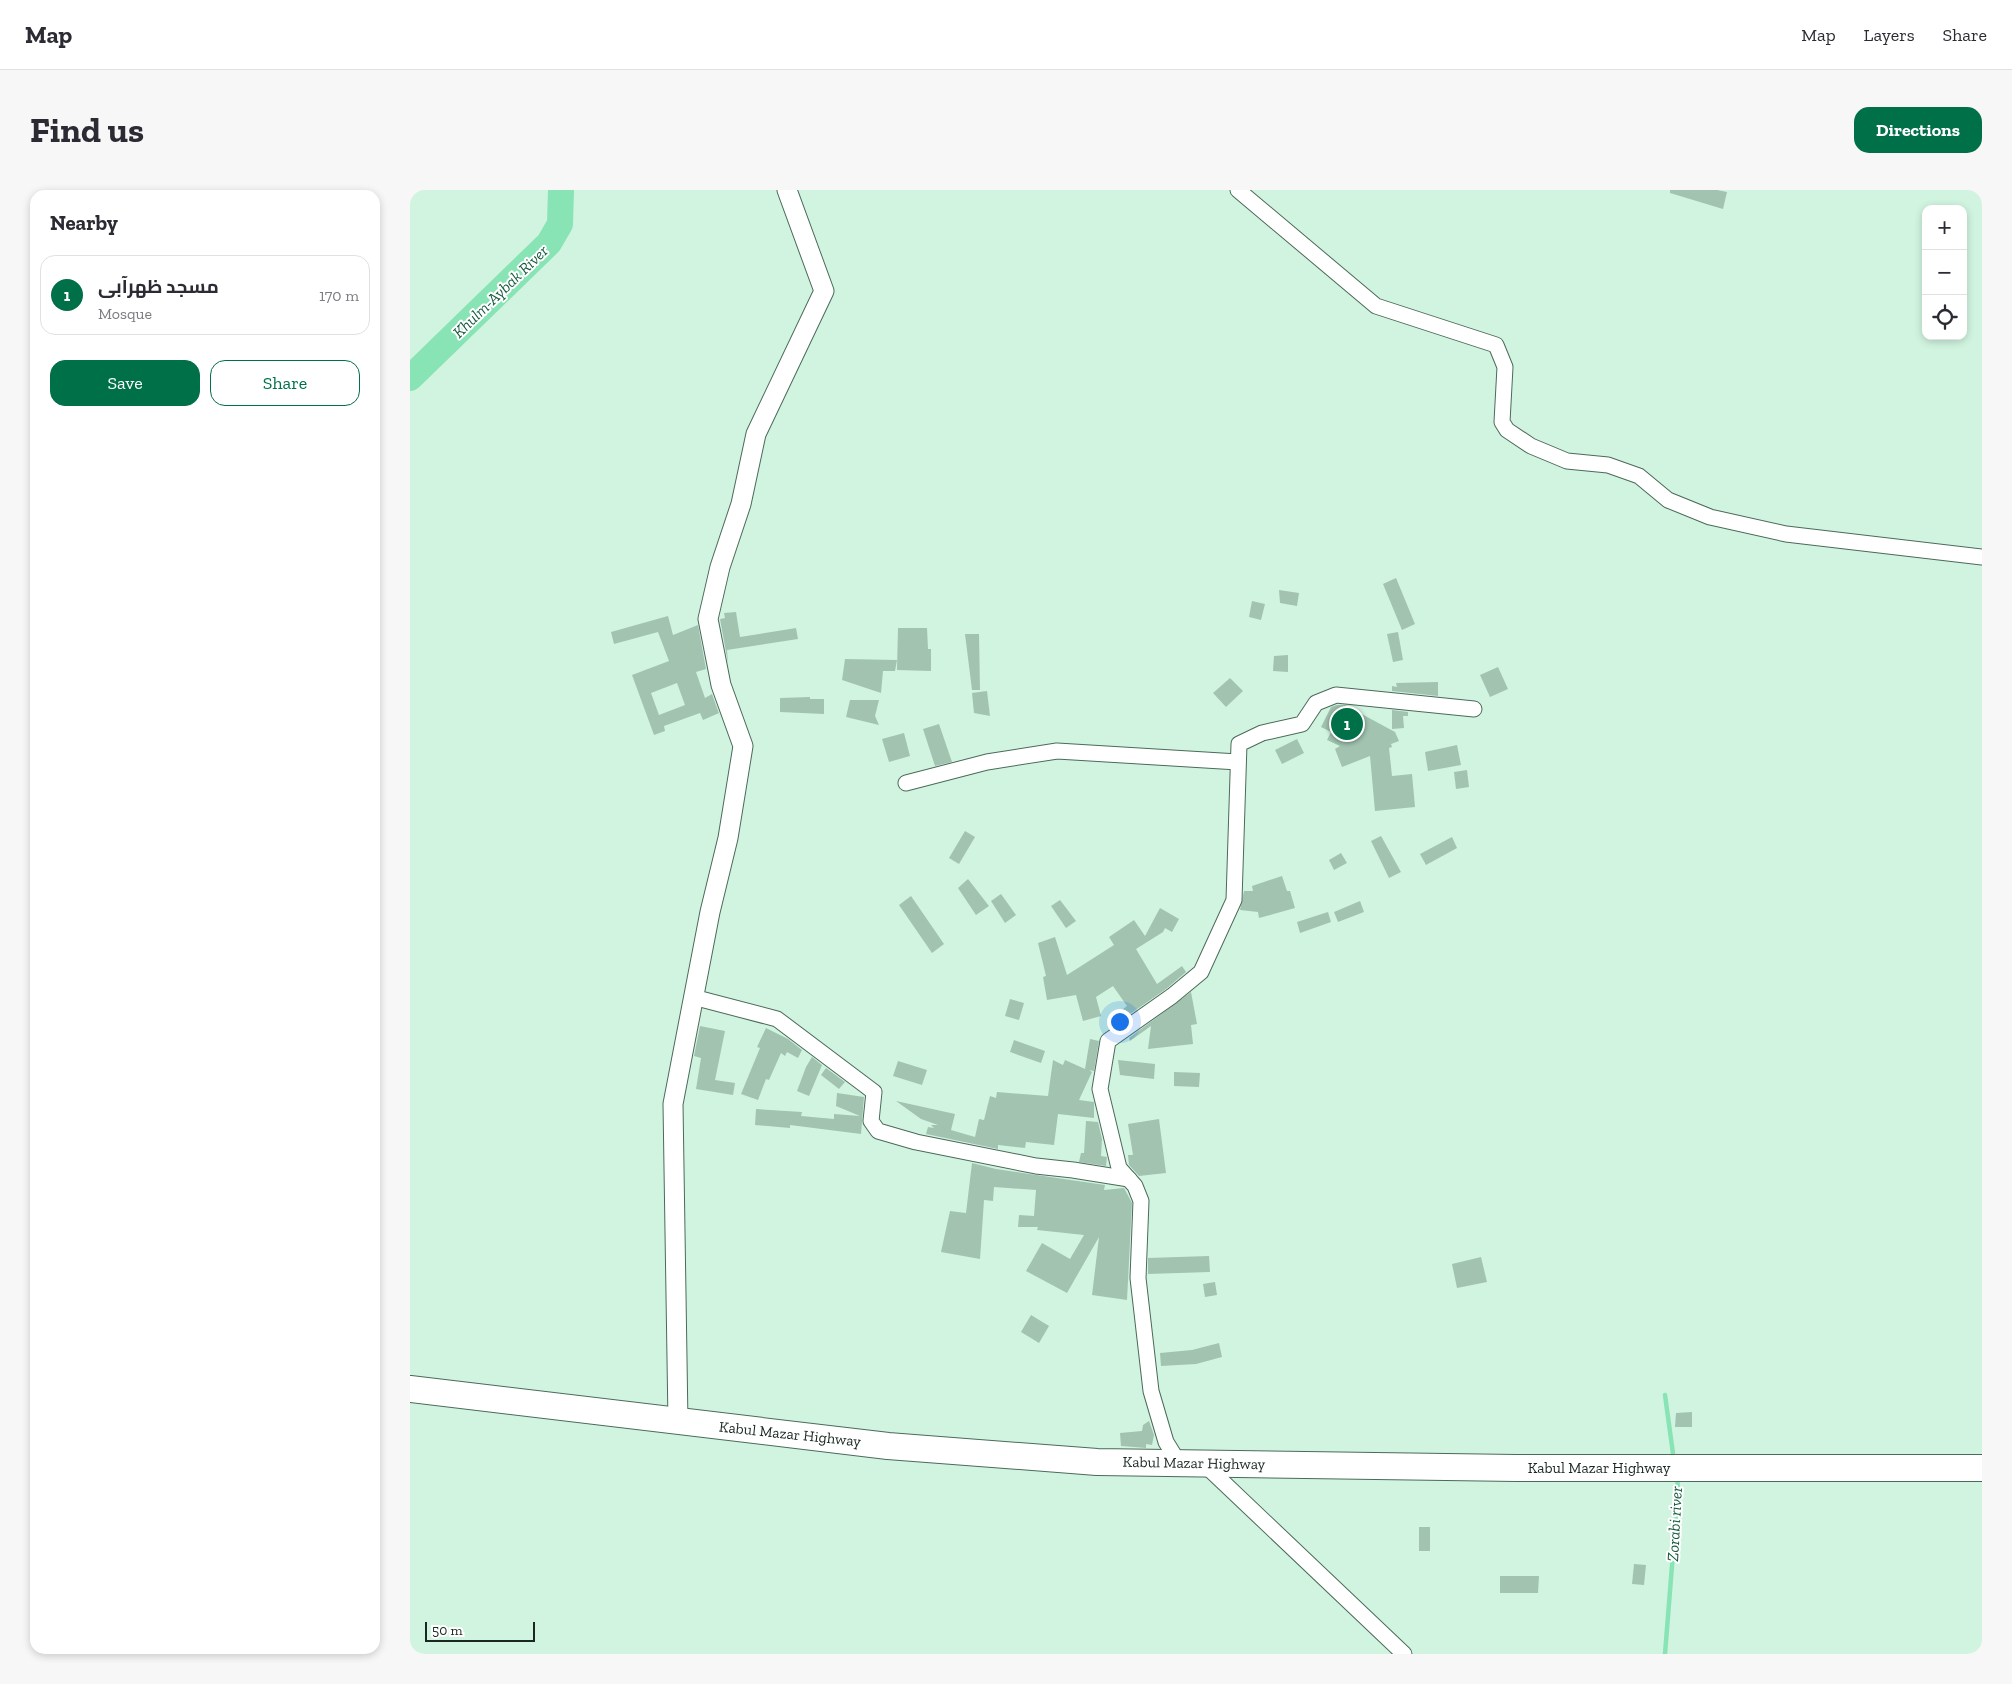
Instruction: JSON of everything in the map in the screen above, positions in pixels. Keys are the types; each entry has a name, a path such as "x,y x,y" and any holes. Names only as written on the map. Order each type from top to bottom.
{"highway":[{"name":"Kabul Mazar Highway","path":"410,1389 678,1422 898,1446 1097,1462 1653,1468 1982,1468"}],"street":[{"path":"678,1422 673,1104 710,912 728,838 743,746 721,685 708,619 720,567 741,504 756,434 824,291 787,190"},
{"path":"1238,190 1376,306 1496,345 1505,367 1502,422 1508,430 1531,446 1567,461 1608,465 1639,476 1668,500 1710,517 1786,534 1982,557"},
{"path":"1404,1654 1166,1442 1151,1391 1138,1278 1141,1201 1135,1186 1119,1168 1100,1089 1108,1041 1172,996 1201,972 1234,900 1239,744 1262,733 1302,724 1316,703 1336,695 1474,710"},
{"path":"906,783 987,762 1056,751 1238,762"},
{"path":"693,998 777,1019 874,1092 870,1121 878,1131 916,1142 1036,1166 1129,1179"}],"building":[{"path":"1670,190 1717,190 1727,192 1723,209 1670,193"},
{"path":"1396,578 1415,624 1402,630 1383,584"},
{"path":"1279,590 1299,593 1297,606 1280,603"},
{"path":"1252,601 1265,604 1261,620 1249,617"},
{"path":"736,612 740,637 796,628 798,639 727,650 728,663 720,619 725,618 724,613"},
{"path":"668,616 673,635 698,625 706,669 696,672 705,698 712,694 719,713 703,720 700,713 664,726 665,731 654,735 632,675 669,661 658,632 614,644 611,632","holes":["677,683 685,705 659,715 651,693"]},
{"path":"898,628 927,628 928,649 931,649 931,671 897,670"},
{"path":"1398,632 1403,660 1393,662 1387,634"},
{"path":"965,634 979,634 980,690 972,690"},
{"path":"1288,655 1288,672 1273,671 1274,656"},
{"path":"845,659 897,660 895,671 883,671 881,693 842,680"},
{"path":"1498,667 1508,689 1490,697 1480,675"},
{"path":"1230,678 1243,691 1226,707 1213,693"},
{"path":"1438,682 1438,696 1392,691 1392,686 1397,687 1396,683"},
{"path":"987,691 990,716 974,713 972,693"},
{"path":"810,697 810,699 824,699 824,714 780,712 780,698"},
{"path":"850,700 879,700 875,716 879,725 846,717"},
{"path":"1345,705 1395,732 1399,741 1391,744 1392,747 1389,748 1392,776 1412,774 1415,807 1375,811 1370,756 1342,767 1335,749 1340,746 1327,740 1331,732 1321,727 1331,707"},
{"path":"1392,710 1408,712 1408,716 1403,716 1404,728 1392,729"},
{"path":"939,724 952,762 935,766 923,729"},
{"path":"904,733 910,756 889,762 882,739"},
{"path":"1297,739 1304,753 1282,764 1275,750"},
{"path":"1457,745 1461,765 1428,771 1425,752"},
{"path":"1467,770 1469,787 1456,789 1454,772"},
{"path":"965,831 975,837 959,864 949,858"},
{"path":"1381,836 1401,872 1389,878 1371,841"},
{"path":"1452,837 1457,848 1426,865 1420,854"},
{"path":"1341,853 1347,863 1334,870 1329,860"},
{"path":"1282,876 1287,891 1290,891 1295,908 1259,918 1258,912 1240,910 1244,891 1253,891 1252,886"},
{"path":"968,879 989,906 976,915 958,888"},
{"path":"1001,894 1016,915 1005,923 991,901"},
{"path":"911,896 944,944 932,953 899,905"},
{"path":"1060,900 1076,921 1066,928 1051,906"},
{"path":"1360,901 1364,912 1338,922 1334,912"},
{"path":"1160,908 1179,919 1172,932 1165,928 1163,932 1136,949 1157,984 1182,966 1186,972 1166,989 1117,1023 1113,1017 1127,1006 1113,986 1096,997 1101,1016 1083,1021 1076,995 1047,1000 1043,977 1046,976 1038,943 1055,937 1067,975 1114,945 1109,937 1134,920 1145,936"},
{"path":"1328,912 1331,922 1300,933 1297,922"},
{"path":"1191,992 1197,1024 1191,1025 1193,1044 1148,1049 1151,1026 1130,1041 1129,1038"},
{"path":"1010,999 1024,1003 1019,1020 1005,1016"},
{"path":"700,1026 725,1031 715,1080 735,1083 733,1095 696,1089 701,1058 694,1056"},
{"path":"766,1028 788,1039 802,1050 798,1058 787,1052 785,1056 781,1053 769,1080 766,1079 758,1100 741,1094 760,1048 757,1047"},
{"path":"1090,1039 1099,1041 1094,1071 1089,1070 1092,1072 1079,1100 1094,1102 1094,1118 1058,1114 1054,1145 1026,1142 1025,1148 998,1145 998,1149 926,1134 928,1127 934,1128 931,1125 938,1125 921,1119 896,1101 955,1114 951,1130 975,1137 979,1119 984,1120 990,1096 996,1098 997,1092 1048,1096 1053,1060 1063,1065 1065,1060 1085,1069"},
{"path":"1014,1040 1045,1051 1041,1063 1010,1052"},
{"path":"812,1057 822,1065 809,1096 797,1091"},
{"path":"1118,1060 1155,1064 1154,1079 1120,1075"},
{"path":"898,1061 927,1070 922,1085 893,1076"},
{"path":"826,1068 845,1082 839,1089 821,1075"},
{"path":"1174,1072 1200,1073 1199,1087 1174,1086"},
{"path":"837,1093 864,1097 861,1134 790,1125 790,1128 755,1125 756,1109 802,1112 801,1116 834,1119 834,1114 860,1116 836,1106"},
{"path":"1159,1119 1166,1173 1139,1176 1129,1165 1128,1155 1133,1155 1128,1124"},
{"path":"1086,1121 1098,1122 1102,1139 1101,1156 1107,1157 1106,1166 1079,1162 1081,1153 1084,1153"},
{"path":"972,1163 996,1169 1105,1185 1104,1190 1124,1188 1132,1203 1127,1300 1092,1295 1099,1237 1067,1293 1026,1271 1042,1243 1070,1259 1084,1235 1037,1230 1038,1227 1018,1227 1019,1215 1034,1216 1036,1190 994,1187 993,1201 984,1200 980,1259 941,1252 950,1211 966,1213"},
{"path":"1209,1256 1210,1272 1148,1274 1148,1258"},
{"path":"1481,1257 1487,1282 1457,1288 1452,1264"},
{"path":"1215,1282 1217,1295 1205,1297 1203,1284"},
{"path":"1031,1315 1049,1326 1039,1343 1021,1332"},
{"path":"1219,1343 1222,1357 1196,1364 1161,1366 1160,1353 1192,1350"},
{"path":"1692,1412 1692,1427 1675,1427 1676,1413"},
{"path":"1149,1421 1154,1435 1152,1445 1146,1444 1146,1448 1121,1446 1120,1433 1142,1431 1143,1425"},
{"path":"1419,1527 1430,1527 1430,1551 1419,1551"},
{"path":"1634,1564 1646,1565 1644,1585 1632,1584"},
{"path":"1500,1576 1539,1576 1538,1593 1500,1593"}],"waterway":[{"name":"Khulm-Aybak River","path":"410,378 549,243 560,224 561,190"},
{"name":"Zorabi river","path":"1665,1395 1674,1461"},
{"name":"Zorabi river","path":"1665,1654 1678,1490 1677,1476"}],"place":[{"name":"مسجد ظهرآبی","path":"1347,724"}]}
